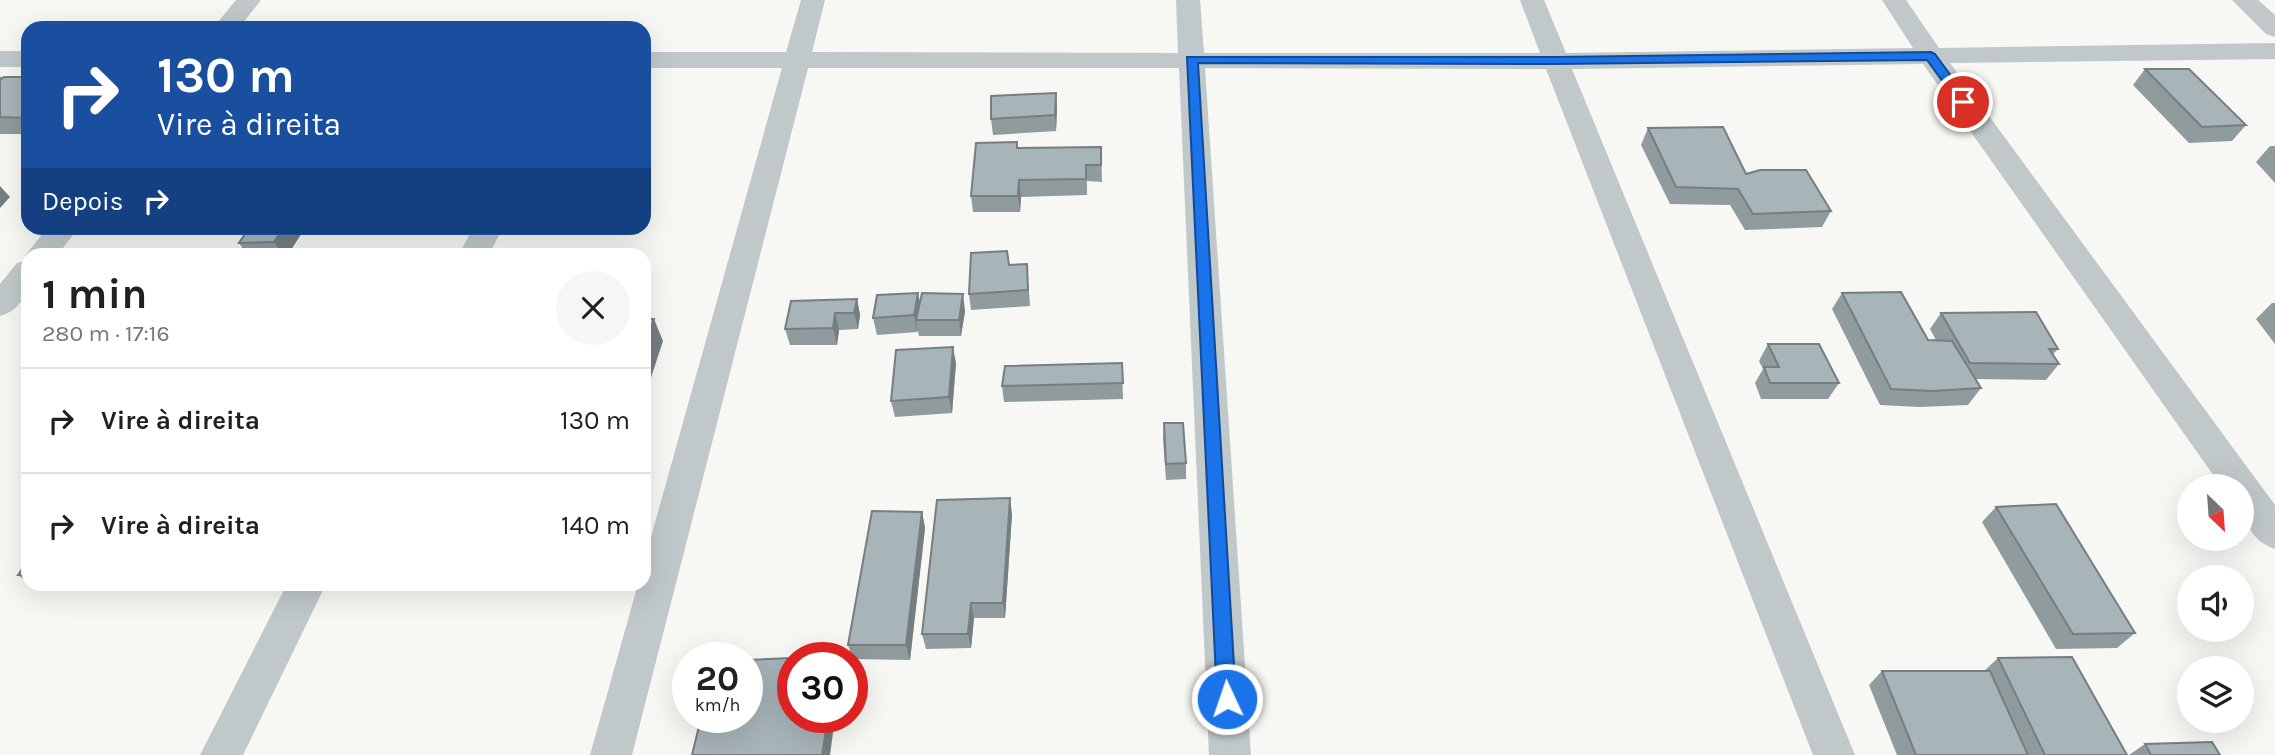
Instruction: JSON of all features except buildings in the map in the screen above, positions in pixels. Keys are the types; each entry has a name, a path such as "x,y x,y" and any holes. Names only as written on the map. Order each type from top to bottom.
{"street":[{"path":"232,21 249,0"},
{"path":"611,755 813,0"},
{"path":"1188,0 1230,755"},
{"path":"1532,0 1834,755"},
{"path":"1894,0 1931,56 2232,474"},
{"path":"2244,0 2275,29"},
{"path":"651,60 1556,61 2275,51"},
{"path":"0,59 21,59"},
{"path":"0,305 21,280"},
{"path":"2254,505 2275,534"},
{"path":"220,755 303,591"}],"route":[{"path":"1227,699 1192,59 1556,61 1931,56 1963,102"}]}
